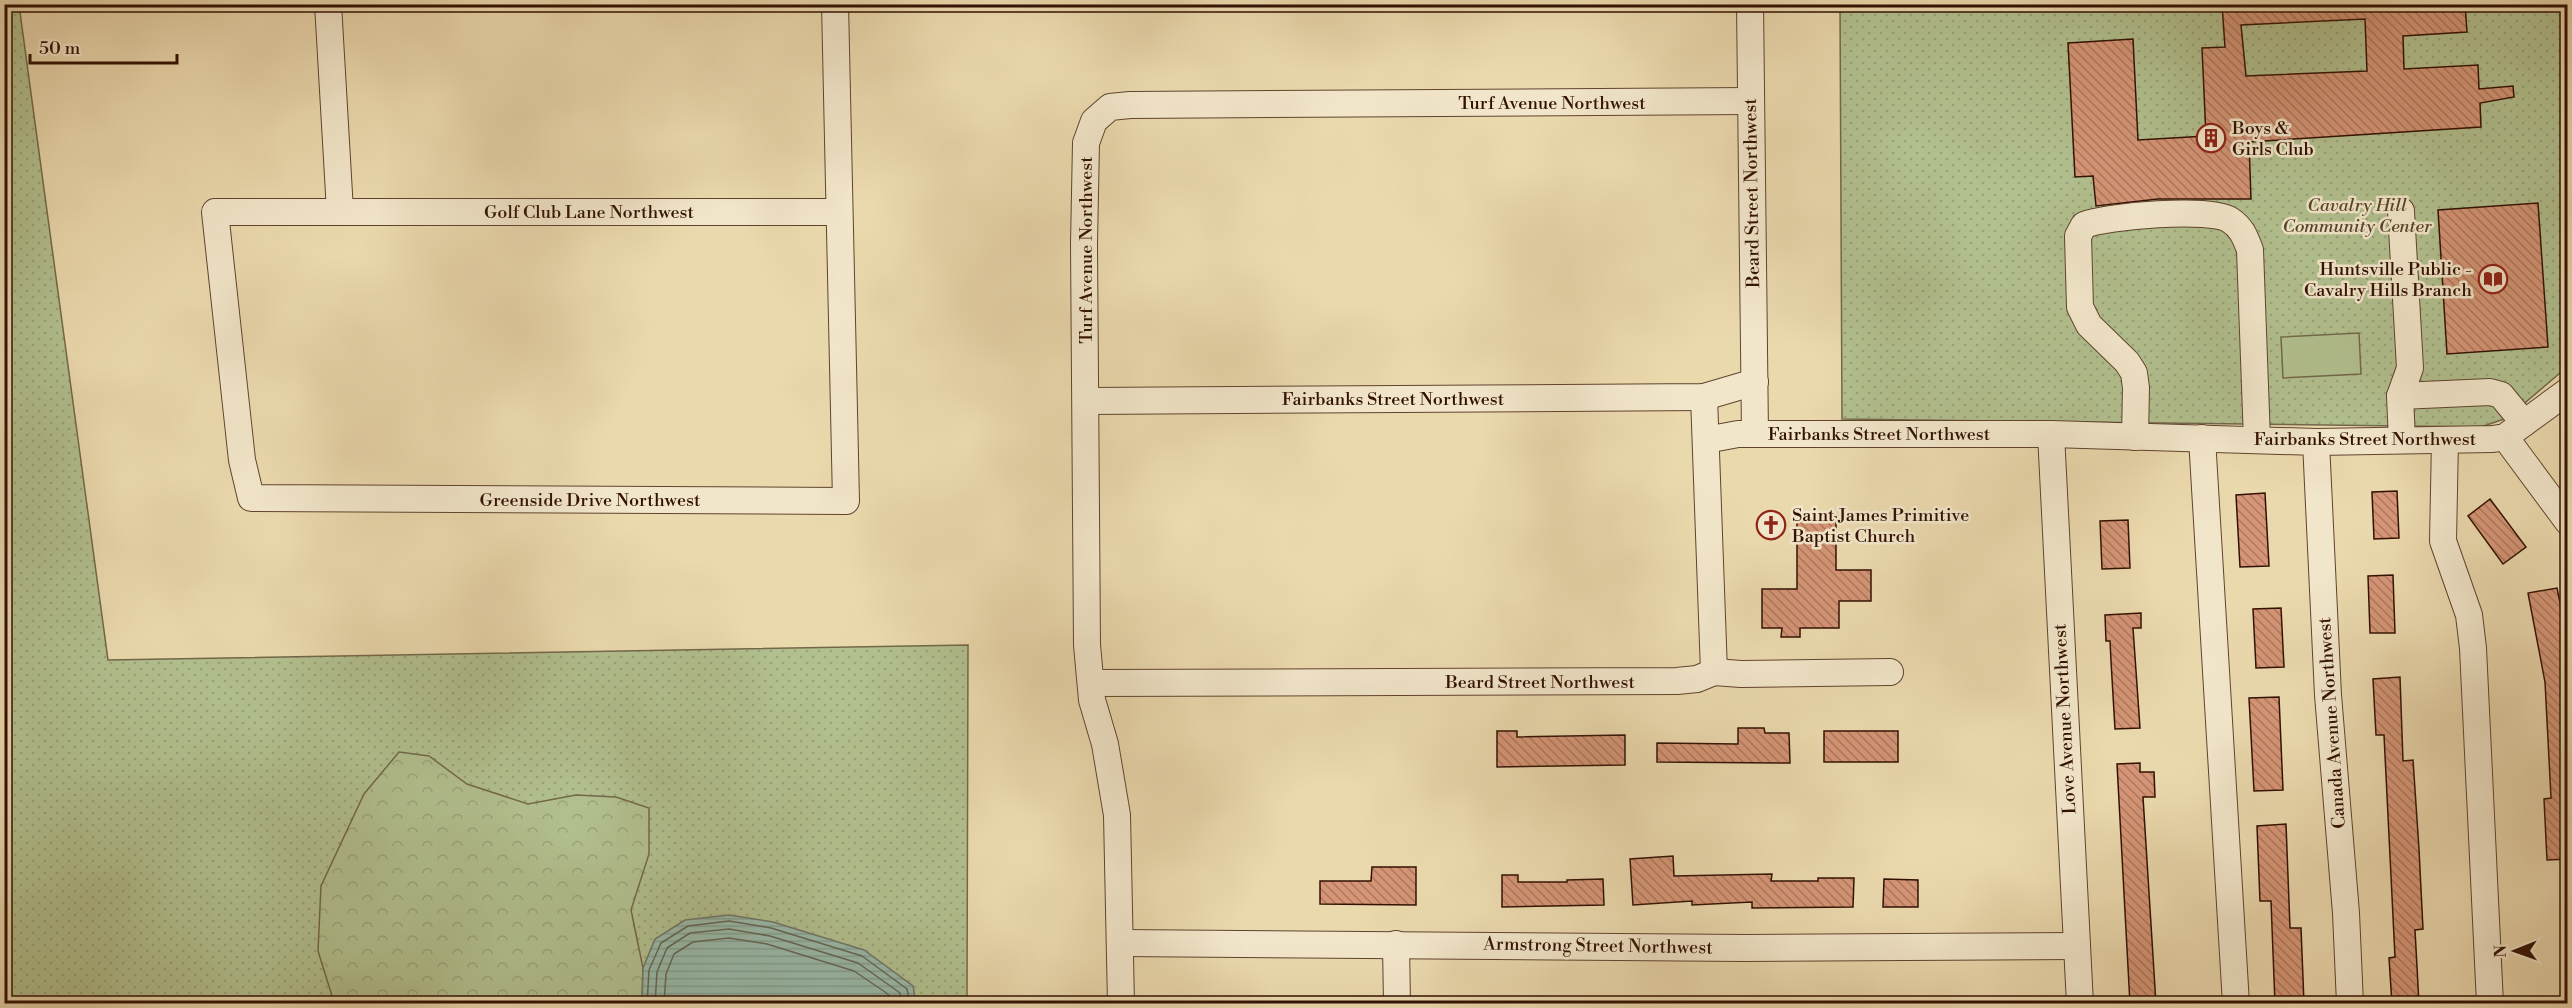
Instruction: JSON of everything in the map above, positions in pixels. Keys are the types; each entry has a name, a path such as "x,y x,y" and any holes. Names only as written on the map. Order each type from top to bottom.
{"street":[{"path":"328,4 340,211"},
{"name":"Greenside Drive Northwest","path":"340,211 215,212 242,460 251,498 846,501 836,4"},
{"name":"Beard Street Northwest","path":"1750,4 1755,382"},
{"name":"Turf Avenue Northwest","path":"1121,1004 1117,815 1105,744 1092,700 1087,645 1086,142 1094,121 1110,107 1751,101"},
{"name":"Golf Club Lane Northwest","path":"340,211 839,212"},
{"path":"2401,211 2410,368 2400,396 2402,440"},
{"path":"2134,437 2136,388 2134,373 2127,362 2089,325 2080,307 2078,236 2084,225 2114,217 2210,214 2229,218 2243,231 2250,250 2258,440"},
{"name":"Fairbanks Street Northwest","path":"1086,401 1704,397 1755,382 1755,434 2051,434 2316,441 2445,440 2515,430"},
{"path":"2515,430 2568,391"},
{"path":"2400,396 2490,392 2501,394 2515,430 2568,522"},
{"path":"1704,397 1714,672"},
{"path":"1706,440 1738,434 1755,434"},
{"name":"Love Avenue Northwest","path":"2051,434 2080,1004"},
{"path":"2202,438 2236,1004"},
{"path":"2445,440 2443,541 2469,615 2473,648 2490,1004"},
{"name":"Canada Avenue Northwest","path":"2316,441 2328,695 2346,913 2350,1004"},
{"name":"Beard Street Northwest","path":"1091,683 1677,681 1697,679 1714,672 1741,674 1890,672"},
{"name":"Armstrong Street Northwest","path":"1120,943 1745,948 2077,946"},
{"path":"1396,944 1397,1004"}],"green space":[{"path":"5,5 19,5 108,660 968,645 967,1003 5,1004"},
{"name":"Cavalry Hill Community Center","path":"1840,5 2567,5 2567,367 2507,418 2481,427 1842,419"},
{"path":"2359,333 2361,374 2283,378 2281,337"},
{"path":"399,752 429,756 467,784 528,804 576,795 616,797 649,808 649,854 631,910 643,968 642,1003 339,1004 333,999 318,951 321,886 364,794"}],"water":[{"path":"729,915 773,922 864,950 913,986 916,1003 642,1003 643,968 655,939 685,920"}],"building":[{"path":"2222,4 2465,4 2467,32 2403,36 2404,69 2478,65 2479,89 2513,86 2514,97 2480,103 2481,127 2249,142 2251,199 2158,199 2096,206 2093,176 2075,177 2068,43 2133,39 2138,140 2206,136 2202,48 2225,47","holes":["2365,19 2367,71 2246,76 2241,25"]},
{"name":"Huntsville Public - Cavalry Hills Branch","path":"2538,203 2548,347 2447,354 2438,210"},
{"path":"2397,491 2399,538 2374,539 2372,492"},
{"path":"2265,493 2269,566 2240,567 2236,495"},
{"path":"2490,499 2526,547 2503,564 2468,516"},
{"path":"1797,517 1836,517 1836,570 1871,570 1871,601 1839,601 1839,628 1800,628 1800,637 1781,637 1782,628 1762,628 1762,589 1797,589"},
{"path":"2128,520 2130,568 2102,569 2100,521"},
{"path":"2393,575 2395,633 2370,633 2368,576"},
{"path":"2557,588 2568,641 2568,859 2547,860 2544,799 2551,798 2545,682 2528,593"},
{"path":"2281,608 2284,667 2256,668 2253,609"},
{"path":"2141,613 2141,628 2133,628 2140,728 2115,729 2110,641 2106,641 2105,615"},
{"path":"2400,677 2403,761 2413,760 2419,849 2423,929 2415,930 2419,1004 2392,1004 2389,958 2395,957 2384,735 2376,735 2373,679"},
{"path":"2279,697 2283,790 2254,791 2249,698"},
{"path":"1738,728 1764,728 1765,733 1789,733 1790,763 1657,762 1657,743 1738,744"},
{"path":"1497,731 1517,731 1517,737 1625,735 1625,765 1497,767"},
{"path":"1824,731 1898,731 1898,762 1824,762"},
{"path":"2140,763 2140,772 2154,772 2155,797 2143,797 2156,1004 2130,1004 2117,764"},
{"path":"2286,824 2290,928 2301,928 2304,1003 2275,1004 2271,901 2260,901 2257,826"},
{"path":"1673,856 1674,876 1772,874 1771,881 1854,878 1853,907 1752,908 1752,902 1692,905 1692,901 1633,905 1630,859"},
{"path":"1372,867 1416,867 1416,905 1320,904 1320,881 1371,881"},
{"path":"1502,875 1518,875 1518,882 1603,879 1604,905 1502,907"},
{"path":"1884,879 1918,880 1918,907 1883,907"}],"place":[{"name":"Boys & Girls Club","path":"2211,138"},
{"name":"Huntsville Public - Cavalry Hills Branch","path":"2493,279"},
{"name":"Saint James Primitive Baptist Church","path":"1771,525"}]}
